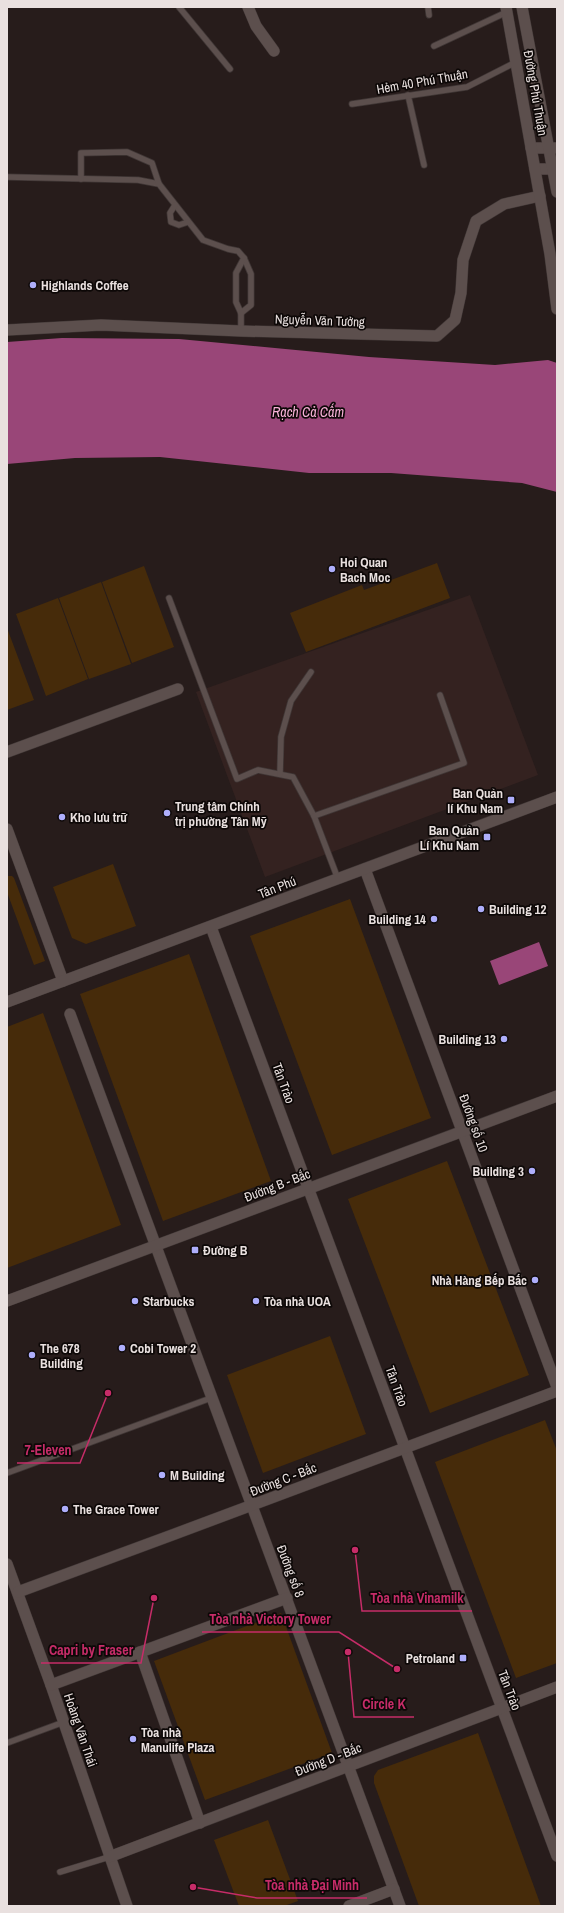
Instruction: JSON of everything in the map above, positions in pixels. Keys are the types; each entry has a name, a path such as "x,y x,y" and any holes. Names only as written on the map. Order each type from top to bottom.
{"street":[{"path":"248,7 256,26 274,51"},
{"name":"Đường Phú Thuận","path":"522,7 553,148 557,192"},
{"name":"Đường Phú Thuận","path":"507,9 550,254 557,309"},
{"path":"531,148 553,148"},
{"path":"535,170 555,169"},
{"name":"Nguyễn Văn Tưởng","path":"7,330 101,325 241,331 437,336 455,320 461,293 463,260 476,221 504,204 540,196"},
{"path":"7,752 178,689"},
{"name":"Tân Phú","path":"7,1002 557,797"},
{"path":"7,829 12,861 64,981"},
{"name":"Đường số 10","path":"365,869 557,1387"},
{"name":"Tân Trào","path":"211,927 557,1856"},
{"name":"Đường số 8","path":"70,1014 154,1247 287,1598 400,1906"},
{"name":"Đường B - Bắc","path":"7,1302 557,1096"},
{"name":"Đường C - Bắc","path":"18,1592 252,1506 405,1446 557,1391"},
{"name":"Hoàng Văn Thái","path":"7,1564 64,1722 127,1906"},
{"path":"51,1685 287,1598"},
{"path":"140,1652 200,1823"},
{"name":"Đường D - Bắc","path":"109,1857 557,1687"},
{"path":"349,1906 394,1889"}],"lane":[{"path":"179,7 230,69"},
{"path":"428,7 429,15"},
{"path":"434,46 507,9"},
{"name":"Hẻm 40 Phú Thuận","path":"352,104 467,87 516,62"},
{"path":"408,96 424,164"},
{"path":"81,179 81,153 127,152 152,163 160,184 203,240 238,251 244,258 251,274 251,305 241,313"},
{"path":"7,177 138,180 160,184"},
{"path":"175,205 170,213 171,222 179,225 188,222"},
{"path":"241,331 241,313 236,302 236,273 244,258"},
{"path":"169,598 236,778 258,770 293,777 314,816 338,879"},
{"path":"280,774 281,737 291,702 311,672"},
{"path":"314,816 464,762 440,695"},
{"path":"7,1473 211,1398"},
{"path":"7,1743 64,1722"},
{"path":"60,1872 109,1857"}],"shaded area":[{"path":"437,563 450,598 306,652 290,613 362,585 364,590"},
{"path":"144,566 174,647 132,663 102,582"},
{"path":"101,582 131,664 89,679 59,598"},
{"path":"470,595 538,775 265,877 196,692"},
{"path":"58,598 88,679 46,696 16,614"},
{"path":"7,628 34,700 7,710"},
{"path":"113,864 136,926 86,944 72,938 53,887"},
{"path":"7,876 12,876 14,878 45,961 34,965 7,892"},
{"path":"350,899 431,1118 332,1155 250,936"},
{"path":"189,954 271,1181 163,1221 80,994"},
{"path":"43,1013 121,1225 7,1268 7,1027"},
{"path":"447,1161 529,1375 430,1413 348,1199"},
{"path":"330,1336 366,1434 263,1473 227,1375"},
{"path":"545,1420 557,1451 557,1663 516,1678 435,1462"},
{"path":"281,1613 332,1753 205,1800 154,1661"},
{"path":"478,1733 541,1906 419,1906 374,1783 374,1776 378,1770"},
{"path":"268,1820 298,1901 284,1906 239,1906 214,1840"}],"water":[{"name":"Rạch Cả Cấm","path":"62,338 179,339 369,357 495,365 548,360 557,363 557,492 522,483 391,473 309,473 160,457 75,458 7,464 7,342"},
{"path":"539,942 548,966 499,985 490,961"}],"place":[{"name":"Highlands Coffee","path":"33,285"},
{"name":"Hoi Quan Bach Moc","path":"332,569"},
{"name":"Ban Quản lí Khu Nam","path":"511,800"},
{"name":"Trung tâm Chính trị phường Tân Mỹ","path":"167,813"},
{"name":"Kho lưu trữ","path":"62,817"},
{"name":"Ban Quản Lí Khu Nam","path":"487,837"},
{"name":"Building 12","path":"481,909"},
{"name":"Building 14","path":"434,919"},
{"name":"Building 13","path":"504,1039"},
{"name":"Building 3","path":"532,1171"},
{"name":"Đường B","path":"195,1250"},
{"name":"Nhà Hàng Bếp Bắc","path":"535,1280"},
{"name":"Starbucks","path":"135,1301"},
{"name":"Tòa nhà UOA","path":"256,1301"},
{"name":"Cobi Tower 2","path":"122,1348"},
{"name":"The 678 Building","path":"32,1355"},
{"name":"7-Eleven","path":"108,1393"},
{"name":"M Building","path":"162,1475"},
{"name":"The Grace Tower","path":"65,1509"},
{"name":"Tòa nhà Vinamilk","path":"355,1550"},
{"name":"Capri by Fraser","path":"154,1598"},
{"name":"Circle K","path":"348,1652"},
{"name":"Petroland","path":"463,1658"},
{"name":"Tòa nhà Victory Tower","path":"397,1669"},
{"name":"Tòa nhà Manulife Plaza","path":"133,1739"},
{"name":"Tòa nhà Đại Minh","path":"193,1887"}]}
